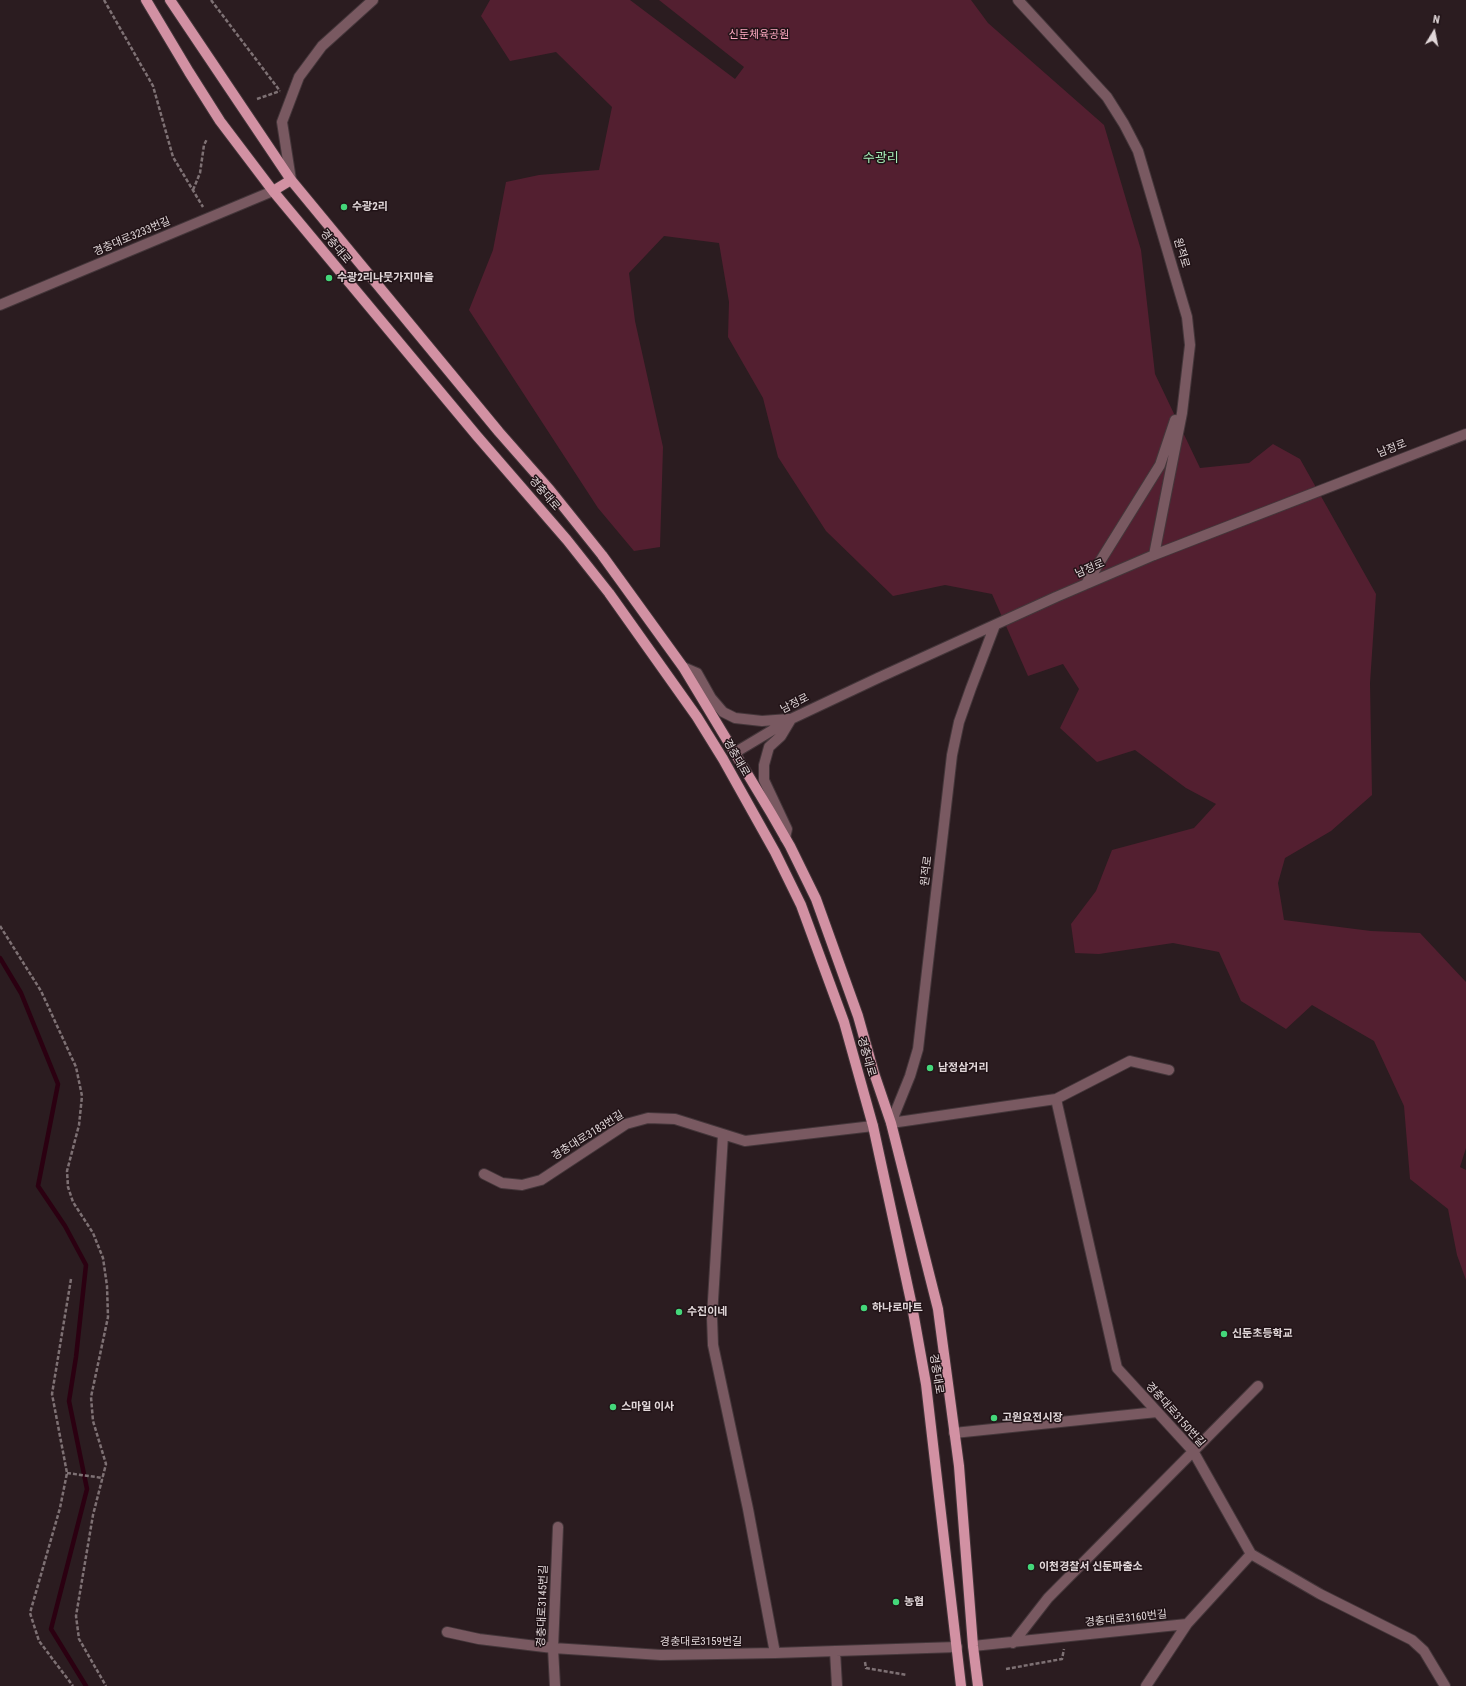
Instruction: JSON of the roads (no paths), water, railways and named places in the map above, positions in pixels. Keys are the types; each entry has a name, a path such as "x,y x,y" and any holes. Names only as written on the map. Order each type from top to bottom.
{"main road":[{"name":"경충대로","path":"146,0 188,72 220,121 273,191 476,436 567,540 609,593 657,659 697,717 723,759 775,852 801,905 844,1022 873,1126 912,1306 926,1384 961,1686"},
{"name":"경충대로","path":"170,0 290,180 493,426 550,490 602,555 684,667 736,752 785,838 816,899 858,1016 874,1073 891,1123 938,1309 959,1466 973,1646 978,1686"},
{"path":"273,191 290,180"},
{"path":"723,759 736,752"},
{"path":"873,1126 891,1123"},
{"path":"957,1647 973,1646"}],"street":[{"path":"290,180 282,122 299,77 322,46 373,0"},
{"name":"원적로","path":"1018,0 1107,97 1124,124 1138,151 1187,317 1190,345 1187,377 1182,413 1154,555"},
{"name":"경충대로3233번길","path":"0,305 273,191"},
{"path":"1086,584 1160,465 1169,441 1187,377"},
{"name":"남정로","path":"736,752 791,719 1086,584 1154,555 1466,434"},
{"name":"원적로","path":"891,1123 910,1076 918,1049 952,755 956,735 970,688 996,625"},
{"path":"684,667 697,673 711,698 723,712 735,718 762,721 791,719"},
{"path":"785,838 787,828 764,780 764,773 769,747 781,736 791,719"},
{"path":"891,1123 1056,1099 1130,1062 1169,1070"},
{"name":"경충대로3150번길","path":"1056,1099 1117,1368 1193,1451 1251,1554"},
{"name":"경충대로3183번길","path":"484,1174 502,1182 522,1185 540,1180 626,1124 648,1118 675,1119 745,1141 873,1126"},
{"path":"723,1134 712,1317 713,1346 748,1509 775,1653"},
{"path":"1013,1642 1048,1598 1258,1386"},
{"path":"954,1433 1157,1412"},
{"name":"경충대로3145번길","path":"555,1686 553,1648 558,1527"},
{"path":"1146,1686 1187,1624 1251,1554 1320,1594 1412,1640 1424,1651 1445,1686"},
{"name":"경충대로3160번길","path":"973,1646 1187,1624"},
{"name":"경충대로3159번길","path":"447,1632 479,1639 553,1648 661,1654 775,1653 957,1647"},
{"path":"835,1651 837,1686"}],"waterway":[{"path":"0,958 21,993 58,1084 38,1186 65,1226 86,1265 76,1357 69,1401 87,1489 51,1629 86,1686"}],"place":[{"name":"수광2리","path":"344,207"},
{"name":"수광2리나뭇가지마을","path":"329,278"},
{"name":"남정삼거리","path":"930,1068"},
{"name":"하나로마트","path":"864,1308"},
{"name":"수진이네","path":"679,1312"},
{"name":"신둔초등학교","path":"1224,1334"},
{"name":"스마일 이사","path":"613,1407"},
{"name":"고원요전시장","path":"994,1418"},
{"name":"이천경찰서 신둔파출소","path":"1031,1567"},
{"name":"농협","path":"896,1602"}],"district":[{"name":"수광리","path":"881,159"}],"park label":[{"name":"신둔체육공원","path":"759,35"}]}
